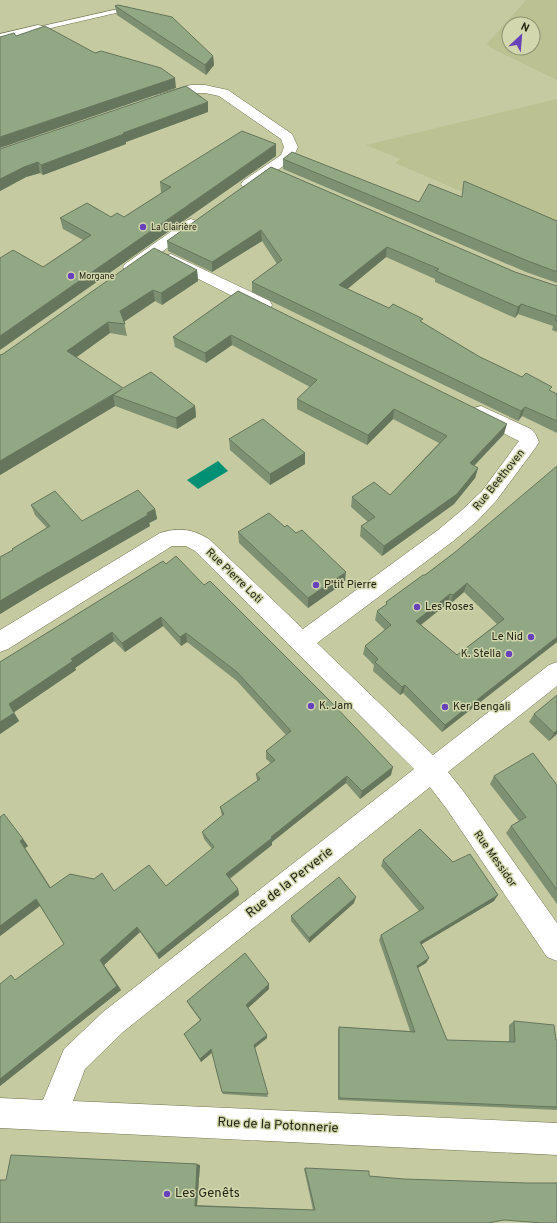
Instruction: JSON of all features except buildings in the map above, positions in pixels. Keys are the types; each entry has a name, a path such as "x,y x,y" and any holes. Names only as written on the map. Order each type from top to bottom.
{"street":[{"path":"0,38 38,29"},
{"path":"147,103 184,90 211,90 223,93 290,141 291,147 287,157 276,172 236,192"},
{"path":"121,274 204,215"},
{"path":"153,251 276,311"},
{"name":"Rue Beethoven","path":"302,642 445,536 469,516 489,496 528,445 528,438 524,434 463,404"},
{"name":"Rue Pierre Loti","path":"0,642 168,538 180,536 192,538 202,545 302,642 432,771"},
{"name":"Rue de la Perverie","path":"53,1116 59,1096 74,1059 113,1022 557,672"},
{"name":"Rue Messidor","path":"432,771 455,800 557,947"},
{"name":"Rue de la Potonnerie","path":"0,1113 557,1138"}],"lane":[{"path":"38,29 127,9"}],"shaded area":[{"path":"526,0 557,0 557,80 507,56 541,56 541,16 512,16"},
{"path":"501,28 501,53 487,44"},
{"path":"557,99 557,232 395,163 400,159 366,145"}],"water":[{"path":"218,461 228,471 198,489 187,480"}],"place":[{"name":"La Clairière","path":"143,227"},
{"name":"Morgane","path":"71,276"},
{"name":"P'tit Pierre","path":"316,585"},
{"name":"Les Roses","path":"417,607"},
{"name":"Le Nid","path":"531,637"},
{"name":"K. Stella","path":"509,654"},
{"name":"K. Jam","path":"311,706"},
{"name":"Ker Bengali","path":"445,707"},
{"name":"Les Genêts","path":"167,1194"}]}
